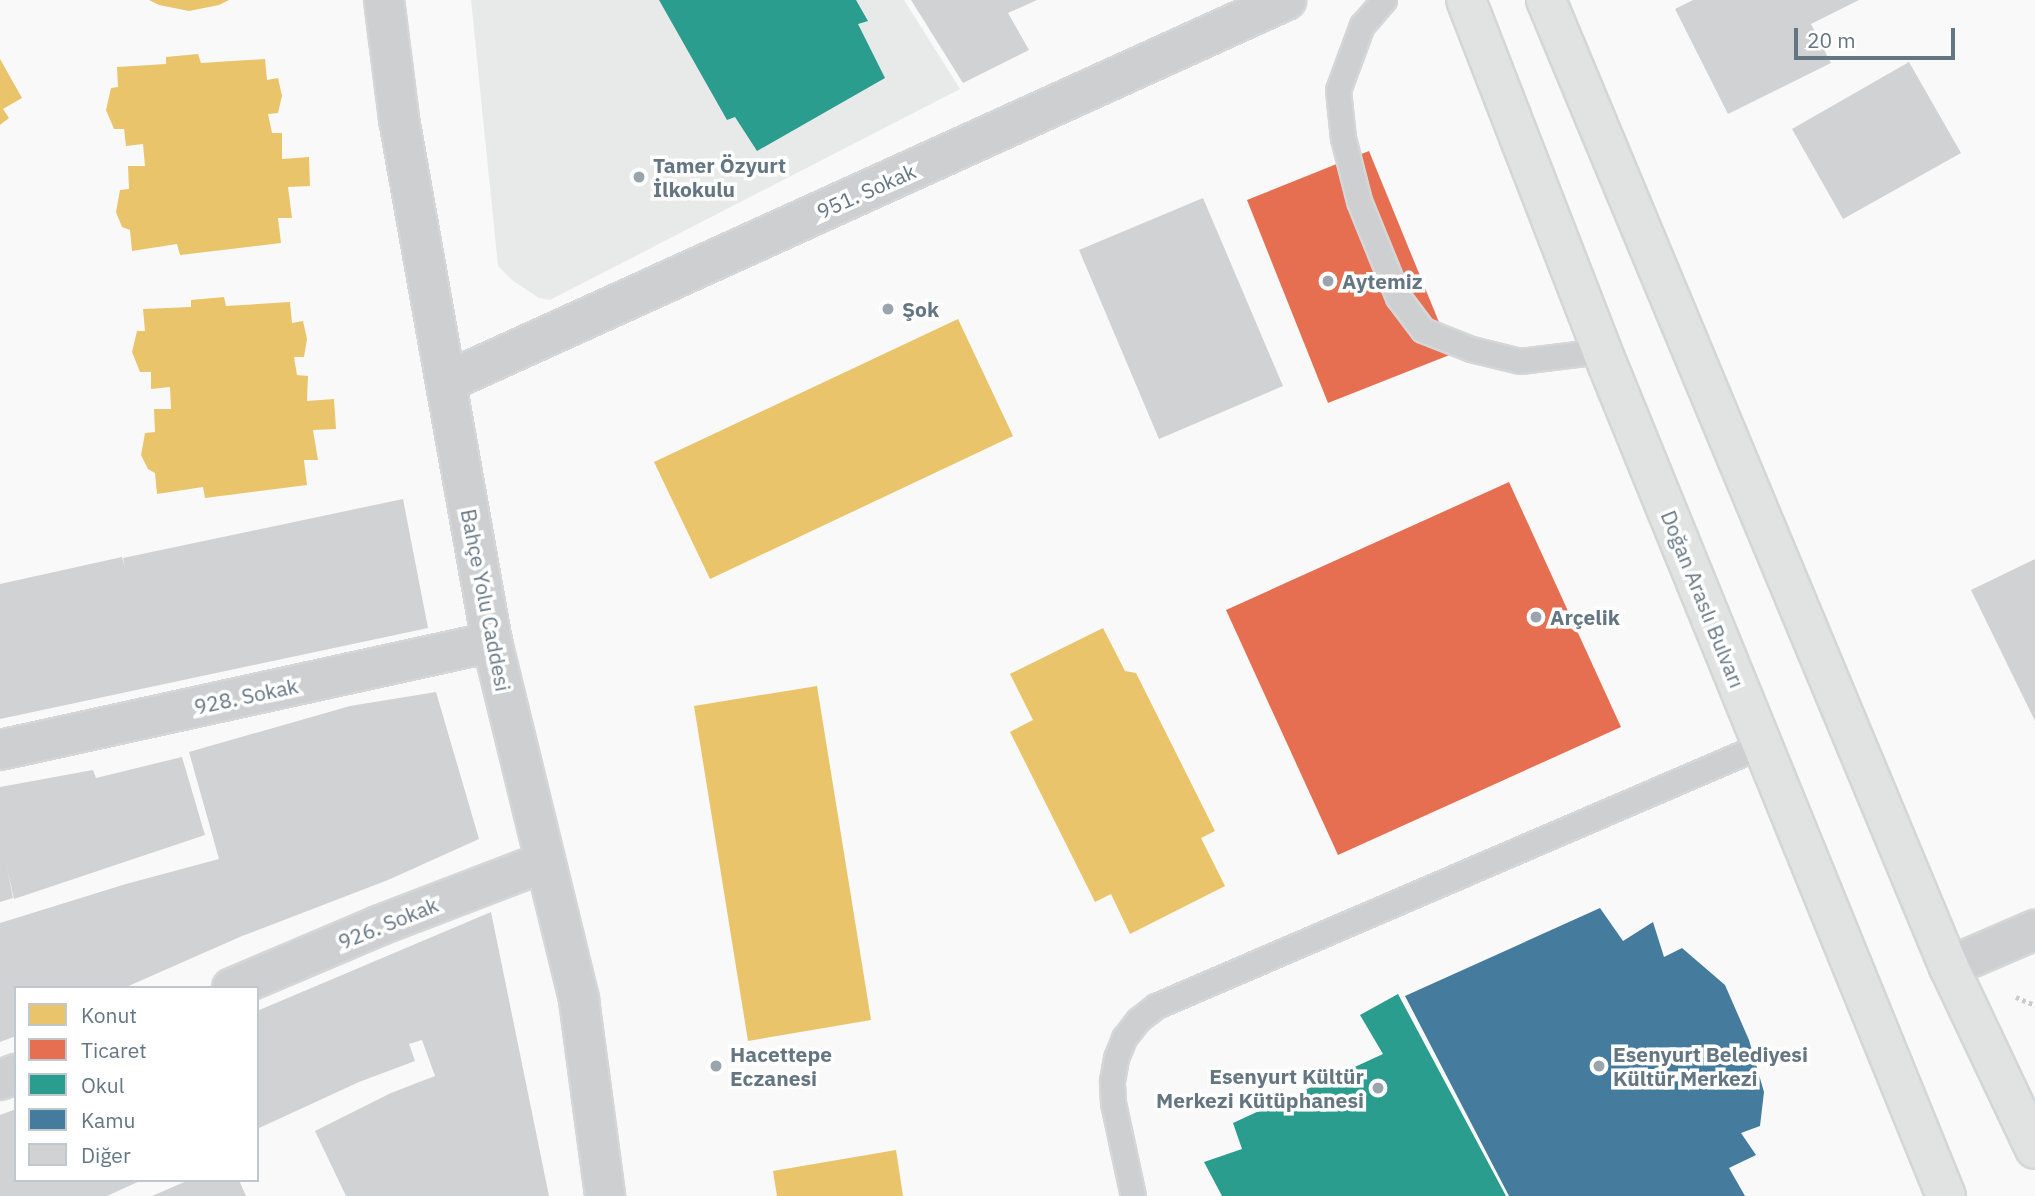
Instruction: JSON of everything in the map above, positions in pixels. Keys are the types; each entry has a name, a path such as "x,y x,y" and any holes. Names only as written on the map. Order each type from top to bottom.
{"main road":[{"name":"Doğan Araslı Bulvarı","path":"1466,0 1602,351 1946,1196"},
{"path":"1546,0 1950,967 2035,1149"}],"street":[{"name":"Bahçe Yolu Caddesi","path":"384,0 399,119 492,642 579,1000 605,1196"},
{"name":"951. Sokak","path":"446,382 1286,0"},
{"name":"928. Sokak","path":"0,750 492,642"},
{"name":"926. Sokak","path":"237,986 378,926 545,862"},
{"path":"1950,967 2035,930"}],"lane":[{"path":"1384,0 1362,25 1338,90 1343,138 1359,201 1398,297 1423,330 1471,349 1520,361 1602,351"},
{"path":"1133,1196 1113,1103 1111,1081 1124,1038 1138,1020 1156,1006 1762,746"}],"shaded area":[{"name":"Tamer Özyurt İlkokulu","path":"471,0 904,0 960,89 550,300 539,298 512,280 498,266"}],"building: Konut":[{"path":"149,0 229,0 219,5 189,11 159,5"},
{"path":"198,54 201,63 265,59 267,80 278,78 282,96 278,113 268,114 272,133 282,133 282,159 309,157 310,186 288,187 292,218 278,218 281,243 180,255 177,244 132,251 130,230 122,227 116,212 120,190 129,189 128,166 145,166 143,144 126,146 124,129 114,129 106,110 111,88 118,87 117,67 166,64 166,57"},
{"path":"0,59 22,98 3,109 9,118 0,125"},
{"path":"224,297 226,306 290,302 292,323 303,321 307,339 304,357 294,357 297,375 308,376 307,401 334,399 336,429 313,430 318,460 304,460 307,485 205,498 203,487 157,494 155,473 148,469 141,455 145,433 155,432 154,409 171,409 170,387 151,389 151,372 140,372 132,352 137,331 145,331 143,309 191,307 191,300"},
{"path":"958,319 1013,436 710,579 654,462"},
{"path":"1103,628 1125,671 1136,673 1215,831 1201,838 1225,886 1130,934 1111,894 1095,902 1010,732 1033,720 1010,674"},
{"path":"817,686 871,1020 748,1041 694,706"},
{"path":"896,1150 903,1196 777,1196 773,1171"}],"building: Ticaret":[{"path":"1369,151 1452,354 1328,403 1247,200"},
{"path":"1509,482 1621,727 1338,855 1226,610"}],"building: Okul":[{"path":"659,0 856,0 868,21 858,24 885,78 757,151 735,117 727,120"},
{"name":"Esenyurt Kültür Merkezi Kütüphanesi","path":"1398,994 1506,1196 1222,1196 1204,1162 1242,1149 1233,1123 1383,1054 1360,1015"}],"building: Kamu":[{"name":"Esenyurt Belediyesi Kültür Merkezi","path":"1600,908 1623,941 1653,922 1664,957 1682,948 1725,985 1749,1040 1764,1092 1760,1126 1741,1133 1756,1155 1729,1168 1745,1196 1509,1196 1405,996"}],"building: Diğer":[{"path":"911,0 1037,0 1008,13 1029,50 963,83"},
{"path":"1693,0 1859,0 1811,24 1831,63 1728,114 1675,9"},
{"path":"1909,62 1961,153 1843,219 1792,129"},
{"path":"1203,198 1283,386 1159,439 1079,250"},
{"path":"403,499 428,628 0,719 0,584 122,557 125,568 123,558"},
{"path":"2035,559 2035,721 1971,590"},
{"path":"436,692 479,839 388,880 242,936 129,986 14,986 14,1037 0,1042 0,923 219,859 189,752 350,706"},
{"path":"182,757 205,835 14,899 7,868 13,898 0,902 0,787 93,770 96,778"},
{"path":"491,912 549,1196 346,1196 315,1131 391,1093 435,1076 422,1040 409,1044 415,1061 359,1082 259,1128 259,1010"},
{"path":"14,1110 14,1182 138,1182 107,1196 0,1196 0,1115"},
{"path":"184,1182 240,1182 246,1196 152,1196"}],"place":[{"name":"Tamer Özyurt İlkokulu","path":"639,177"},
{"name":"Aytemiz","path":"1328,281"},
{"name":"Şok","path":"888,309"},
{"name":"Arçelik","path":"1536,617"},
{"name":"Hacettepe Eczanesi","path":"716,1066"},
{"name":"Esenyurt Belediyesi Kültür Merkezi","path":"1599,1066"},
{"name":"Esenyurt Kültür Merkezi Kütüphanesi","path":"1378,1088"}]}
